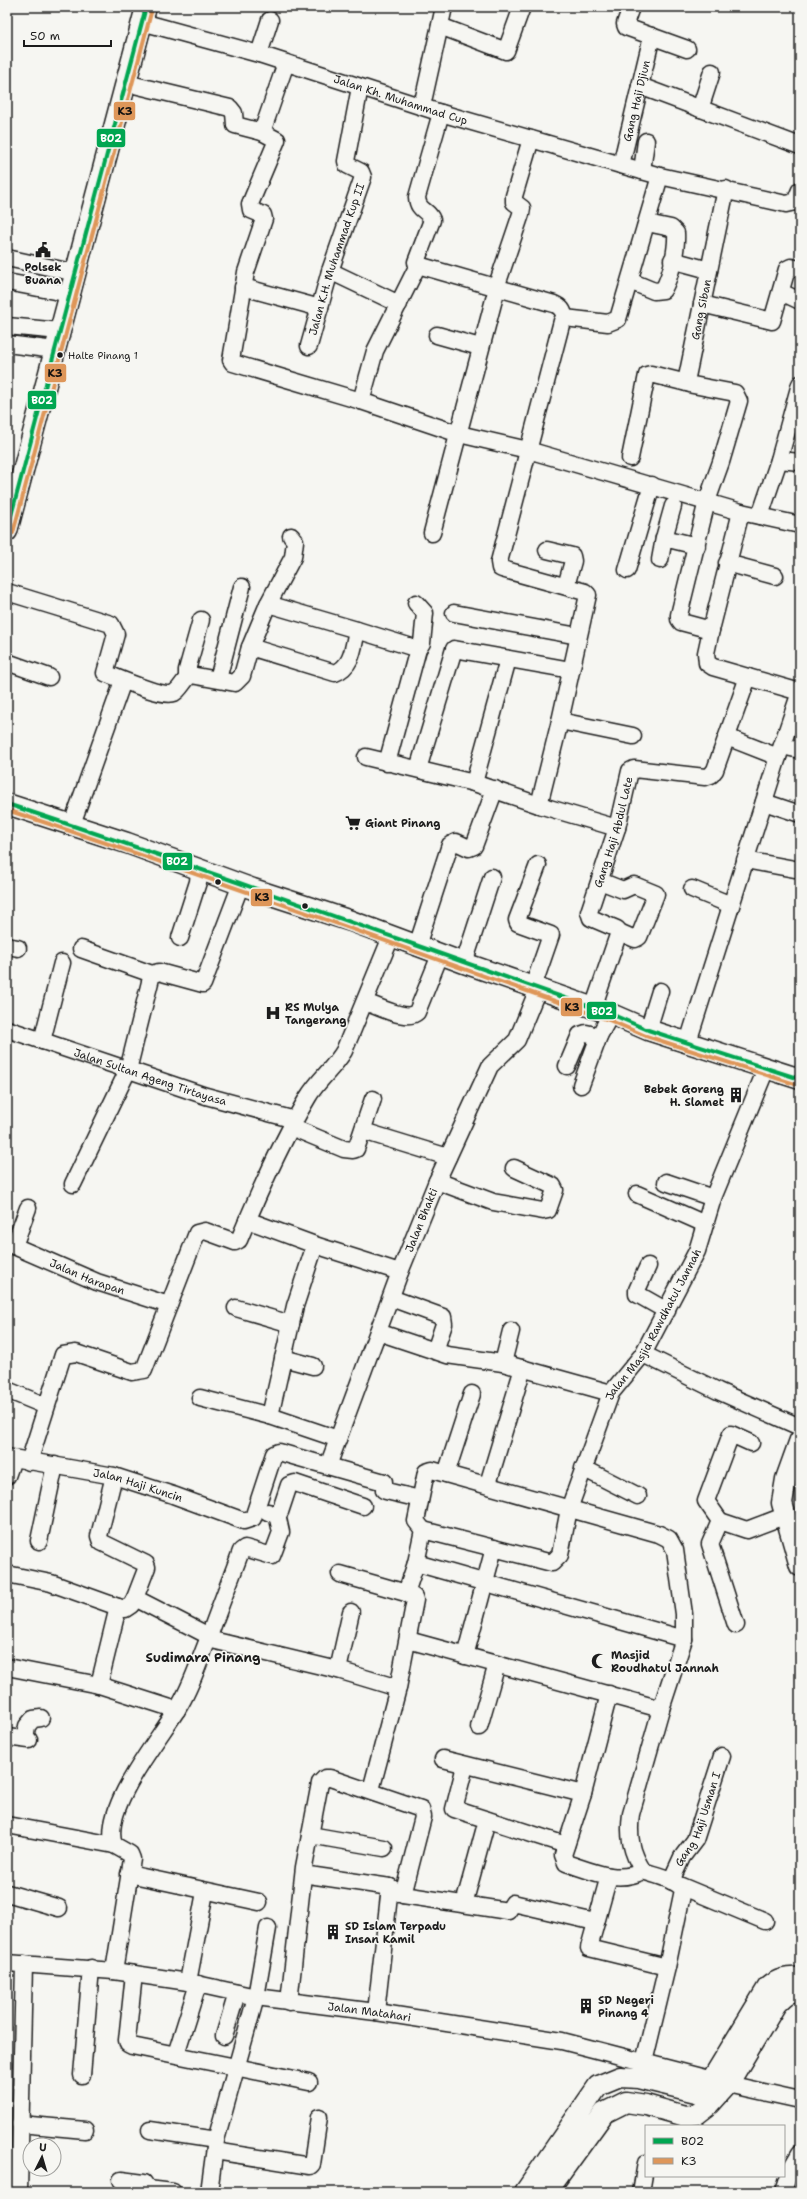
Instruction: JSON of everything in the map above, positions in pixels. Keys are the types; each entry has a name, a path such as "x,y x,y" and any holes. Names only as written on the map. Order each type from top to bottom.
{"main road":[{"path":"7,531 144,14"},
{"path":"7,804 72,824 602,1011 648,1030 800,1079"},
{"path":"800,1440 782,1492 784,1516 800,1566"},
{"path":"547,2192 604,2113 626,2102 646,2105 685,2116 697,2114 710,2104 768,1987 775,1981 788,1977 800,1978"},
{"path":"525,2192 598,2086 620,2077 633,2078 696,2092 706,2089 720,2082 776,2004 785,1995 795,1990 800,1991"}],"street":[{"path":"422,106 444,7"},
{"path":"440,26 506,51 522,7"},
{"path":"631,7 625,25 688,49"},
{"name":"Jalan Kh. Muhammad Cup","path":"144,14 259,54 441,113 660,176 726,189 786,204 795,202 800,190"},
{"path":"259,54 270,20"},
{"name":"Gang Haji Djiun","path":"622,165 652,36"},
{"path":"262,132 286,63"},
{"path":"700,109 712,72"},
{"path":"126,83 230,108 234,113 235,125 262,132 276,138 277,141 250,204 251,210 263,215 264,219 246,272 243,286 231,360 233,364 361,401 459,434 528,450 741,512 800,525"},
{"path":"640,86 800,146"},
{"name":"Jalan K.H. Muhammad Kup II","path":"308,346 330,270 363,177 361,172 347,165 346,161 360,87"},
{"path":"361,401 375,351 418,265 416,262 431,226 417,197 441,113"},
{"path":"432,533 459,434 480,347 498,283 521,214 522,208 514,202 514,196 531,139"},
{"path":"642,170 646,141"},
{"path":"564,318 604,323 615,322 618,319 648,222 660,176"},
{"name":"Gang Siban","path":"687,382 726,189"},
{"path":"630,281 654,291 663,290 672,260 676,237 674,230 648,222"},
{"path":"7,258 76,273"},
{"path":"672,260 709,270"},
{"path":"418,265 498,283 561,307 564,318 498,566 502,570 566,586 587,593 560,721 539,805"},
{"path":"40,288 46,278 42,266"},
{"path":"702,304 772,321 787,269 790,267 800,269"},
{"path":"330,270 399,304"},
{"path":"7,282 70,294"},
{"path":"243,286 320,308"},
{"path":"781,292 800,301"},
{"path":"7,326 60,331"},
{"path":"437,336 480,347"},
{"path":"7,344 55,350"},
{"path":"630,458 647,375 652,374 735,393 739,401 736,414 707,501 679,619 711,630"},
{"path":"760,516 779,460 800,384"},
{"path":"779,460 800,462"},
{"path":"627,570 652,485"},
{"path":"660,560 664,538 673,506"},
{"path":"688,1042 800,692 709,666 706,653 727,563 741,512"},
{"path":"7,592 111,624 116,634 106,673 123,681 166,694 172,694 187,677 194,674 236,682 239,680 250,647 268,604 293,557 295,542 291,536"},
{"path":"664,538 696,546"},
{"path":"547,550 572,556 566,586"},
{"path":"727,563 776,576"},
{"path":"218,679 242,587"},
{"path":"387,763 418,649 422,643 425,613 416,603"},
{"path":"268,604 418,649"},
{"path":"454,613 578,636"},
{"path":"187,677 187,670 201,620"},
{"path":"250,647 335,673 343,670 349,663 357,630"},
{"path":"418,769 454,649 571,670"},
{"path":"474,783 508,659"},
{"path":"7,662 49,677"},
{"name":"Gang Haji Abdul Late","path":"619,932 617,929 589,916 617,828 630,771 634,769 705,777 711,775 715,770 748,677"},
{"path":"72,824 123,681"},
{"path":"560,721 633,736"},
{"path":"727,737 780,752 800,750"},
{"path":"366,757 474,783 539,805 617,828"},
{"path":"417,946 450,845 456,842 469,848 474,846 495,789"},
{"path":"764,802 800,814"},
{"path":"745,860 800,870"},
{"name":"Jalan Bhakti","path":"328,1466 400,1272 437,1181 490,1066 517,1040 536,988 551,935 518,923 517,920 538,866"},
{"path":"180,938 198,882 199,870"},
{"path":"464,963 492,877"},
{"path":"580,1085 598,1036 619,932 635,939 639,937 656,894 634,885 623,890 600,881"},
{"path":"81,949 152,974 159,972 201,984 205,982 241,884"},
{"path":"692,889 731,905"},
{"path":"30,1462 46,1406 63,1355 76,1353 132,1372 144,1370 197,1233 205,1231 237,1242 293,1124 316,1085 340,1057 391,937"},
{"path":"364,1002 406,1016 414,1015 418,1012 440,955"},
{"path":"42,1041 62,963"},
{"path":"73,1184 128,1070 152,974"},
{"path":"648,1030 660,991"},
{"name":"Jalan Sultan Ageng Tirtayasa","path":"7,1029 293,1124 348,1150 356,1149 362,1131"},
{"path":"567,1066 582,1033 598,1036"},
{"name":"Jalan Masjid Rawdhatul Jannah","path":"423,1530 552,1563 557,1560 560,1555 569,1510 610,1393 643,1354 667,1311 697,1251 713,1198 766,1069"},
{"path":"373,1099 362,1131 448,1157"},
{"path":"437,1181 493,1202 542,1211 548,1210 555,1190 554,1186 514,1168"},
{"path":"666,1182 713,1198"},
{"path":"637,1194 705,1224"},
{"path":"10,1244 28,1208"},
{"path":"247,1220 315,1245 400,1272"},
{"name":"Jalan Harapan","path":"10,1244 97,1282 169,1305"},
{"path":"270,1416 301,1283 315,1245"},
{"path":"648,1266 637,1290 637,1294 667,1311"},
{"path":"391,1298 443,1317 444,1324 435,1351"},
{"path":"236,1308 291,1324"},
{"path":"503,1362 511,1330"},
{"path":"378,1332 456,1357 503,1362 610,1393"},
{"path":"643,1354 718,1391 800,1427"},
{"path":"283,1358 313,1366"},
{"path":"488,1484 523,1368"},
{"path":"7,1390 46,1406"},
{"path":"446,1474 472,1394"},
{"path":"200,1398 270,1416 338,1439"},
{"path":"751,1443 731,1434 706,1501 720,1521 748,1530 784,1516"},
{"path":"278,1514 257,1508 276,1452 384,1482 384,1490 386,1491 420,1499"},
{"path":"7,1476 10,1458"},
{"name":"Jalan Haji Kuncin","path":"10,1458 114,1476 244,1521 251,1520 257,1508"},
{"path":"39,1541 55,1465"},
{"path":"583,1468 638,1496"},
{"path":"406,1593 416,1563 423,1530 416,1521 428,1470 488,1484 569,1510 659,1534 669,1539 676,1550 684,1614 684,1639 661,1708 632,1814 629,1829 632,1851 643,1871 676,1883 765,1921"},
{"path":"7,1574 51,1583 118,1607 128,1608 135,1598 146,1564 101,1542 99,1536 114,1476"},
{"path":"114,1844 112,1829 126,1789 139,1765 187,1693 241,1551 245,1548 272,1556 281,1532 278,1514 289,1485 292,1483 363,1506"},
{"path":"720,1521 710,1544 736,1625"},
{"path":"466,1656 494,1548"},
{"path":"416,1563 485,1584 684,1639"},
{"path":"340,1574 406,1593 414,1597 415,1600 398,1688 372,1790"},
{"path":"135,1598 208,1637 338,1670 398,1688"},
{"path":"99,1685 118,1607"},
{"path":"338,1670 351,1612"},
{"path":"408,1640 661,1708"},
{"path":"479,1727 497,1664"},
{"path":"7,1667 99,1685 177,1710"},
{"path":"609,1694 583,1794 563,1856 566,1863 609,1876 629,1877 643,1871"},
{"path":"7,1737 27,1740 27,1726 33,1719 41,1718"},
{"name":"Gang Haji Usman I","path":"676,1883 682,1857 695,1840 722,1756"},
{"path":"443,1759 465,1766 583,1794"},
{"path":"465,1766 454,1809 566,1845"},
{"path":"289,2002 304,1872 320,1783 325,1778 330,1778 372,1790 421,1809 422,1812 419,1838 403,1895"},
{"path":"464,1904 487,1820"},
{"path":"7,1825 114,1844 130,1854 132,1859 114,1971"},
{"path":"310,1835 384,1848"},
{"path":"304,1872 309,1876 390,1887 403,1895 508,1911 513,1903 595,1922"},
{"path":"129,1874 205,1892 259,1902"},
{"path":"609,1876 595,1922 590,1948 667,1967"},
{"path":"644,2062 667,1967 683,1890 676,1883"},
{"path":"376,2012 390,1887"},
{"path":"176,2054 193,1983 205,1892"},
{"path":"7,1893 59,1908"},
{"path":"209,2192 216,2146 256,1997 268,1928"},
{"name":"Jalan Matahari","path":"7,1963 91,1968 114,1971 193,1983 256,1997 376,2012 562,2041 720,2082 800,2100"},
{"path":"19,2192 14,2142 16,2118 14,2081 24,1964"},
{"path":"82,2075 91,1968"},
{"path":"134,1974 128,2044 236,2068 309,2082"},
{"path":"224,2036 236,1993"},
{"path":"150,2130 310,2166 312,2164 319,2117"},
{"path":"16,2118 85,2130"},
{"path":"783,2192 795,2173 800,2153"},
{"path":"641,2192 645,2169"},
{"path":"121,2180 144,2183 148,2190 173,2192"}],"shaded area":[{"path":"800,701 800,747 789,744"}],"transit line":[{"name":"B02","path":"7,531 146,7"},
{"name":"K3","path":"13,533 152,9"},
{"name":"B02","path":"7,804 159,855 611,1014 648,1030 800,1079"},
{"name":"K3","path":"7,810 158,861 609,1020 646,1036 798,1085"}],"place":[{"name":"Polsek Buana","path":"43,250"},
{"name":"Halte Pinang 1","path":"60,355"},
{"name":"Giant Pinang","path":"353,823"},
{"name":"RS Mulya Tangerang","path":"273,1013"},
{"name":"Bebek Goreng H. Slamet","path":"736,1095"},
{"name":"Masjid Roudhatul Jannah","path":"599,1661"},
{"name":"SD Islam Terpadu Insan Kamil","path":"333,1932"},
{"name":"SD Negeri Pinang 4","path":"586,2006"}],"district":[{"name":"Sudimara Pinang","path":"203,1657"}]}
